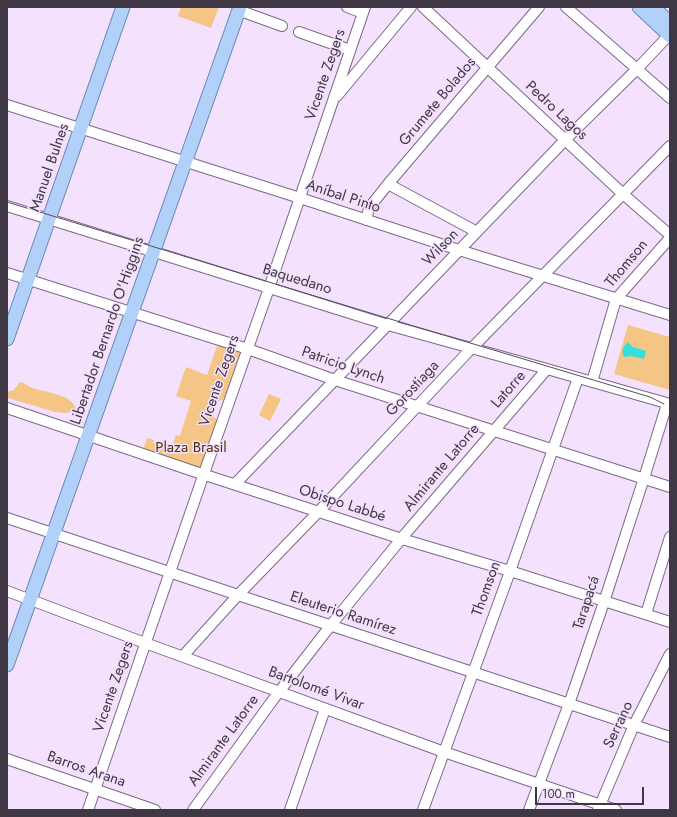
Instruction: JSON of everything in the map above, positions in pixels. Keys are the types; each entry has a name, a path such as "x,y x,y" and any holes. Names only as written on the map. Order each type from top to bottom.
{"main road":[{"name":"Manuel Bulnes","path":"7,339 123,7"},
{"path":"639,7 670,32"},
{"path":"653,7 670,32"},
{"name":"Libertador Bernardo O'Higgins","path":"7,665 239,9"}],"street":[{"path":"347,7 364,10"},
{"path":"333,101 411,7"},
{"name":"Pedro Lagos","path":"423,7 670,236"},
{"name":"Grumete Bolados","path":"366,220 369,208 388,184 539,7"},
{"path":"566,7 670,98"},
{"path":"239,9 282,26"},
{"name":"Vicente Zegers","path":"88,810 364,10"},
{"path":"299,32 350,50"},
{"name":"Wilson","path":"235,484 565,140 637,69 670,32"},
{"name":"Aníbal Pinto","path":"7,105 459,250 670,315"},
{"name":"Gorostiaga","path":"183,656 238,595 472,348 670,146"},
{"path":"388,184 477,232"},
{"name":"Baquedano","path":"7,206 388,324 669,404"},
{"name":"Thomson","path":"592,382 616,298 670,236"},
{"name":"Patricio Lynch","path":"7,273 248,349 335,380 670,487"},
{"name":"Latorre","path":"493,430 547,369"},
{"name":"Thomson","path":"422,810 510,571 578,378"},
{"name":"Tarapacá","path":"529,810 569,704 669,404"},
{"name":"Obispo Labbé","path":"7,408 318,512 670,622"},
{"name":"Almirante Latorre","path":"193,810 330,625 493,430"},
{"name":"Eleuterio Ramírez","path":"7,518 670,737"},
{"path":"646,614 670,537"},
{"name":"Bartolomé Vivar","path":"7,591 444,752 539,783 599,807 616,810"},
{"name":"Serrano","path":"599,807 634,725 670,654"},
{"path":"290,810 325,709"},
{"name":"Barros Arana","path":"7,759 155,810"}],"green space":[{"path":"181,7 219,7 211,28 178,16"},
{"path":"628,325 670,337 670,390 614,374"},
{"name":"Plaza Brasil","path":"218,343 237,349 240,353 225,399 218,401 213,416 217,420 201,467 199,469 146,452 144,447 147,438 154,440 153,443 171,449 176,435 180,436 191,401 176,396 186,367 207,375"},
{"path":"21,382 30,387 66,398 71,401 76,410 66,413 55,412 8,398 7,392 14,390"},
{"path":"269,394 281,399 270,421 259,415"}],"shaded area":[{"path":"628,342 633,347 646,351 644,359 631,356 624,357 623,349"}],"tram line":[{"path":"7,202 650,397 664,404"}]}
